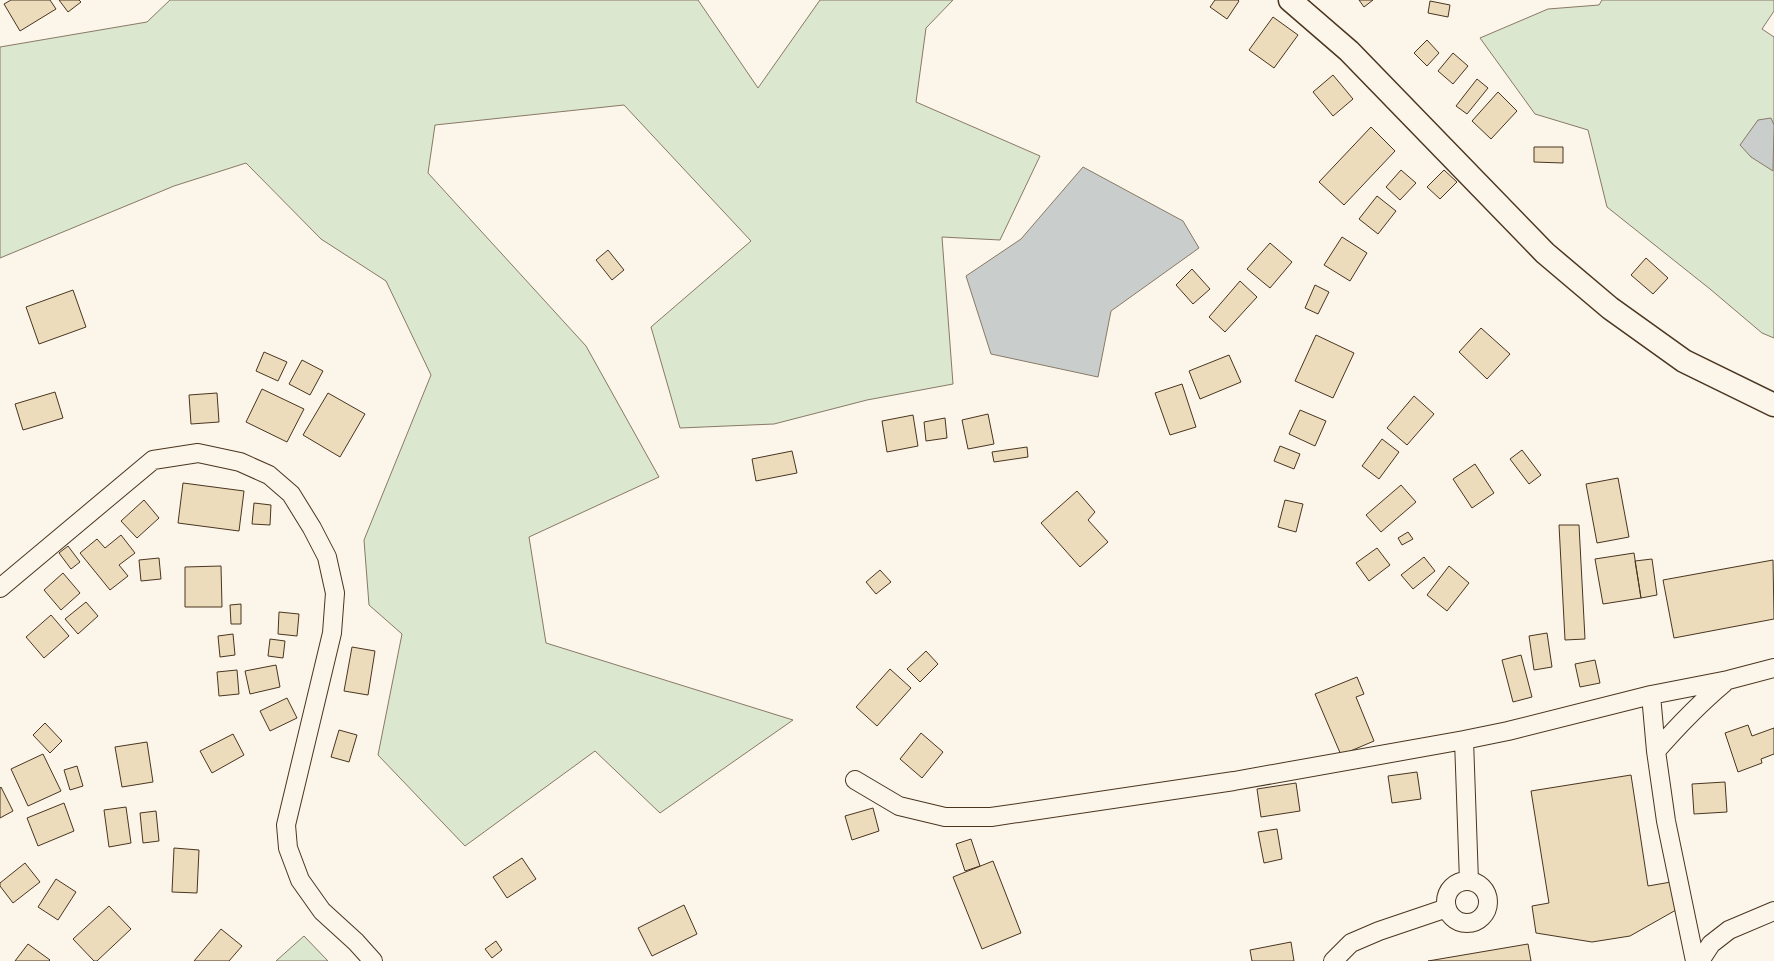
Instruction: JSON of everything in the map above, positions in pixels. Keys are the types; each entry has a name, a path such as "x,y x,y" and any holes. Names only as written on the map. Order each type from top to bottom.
{"street":[{"path":"1290,0 1350,51 1545,253 1610,308 1684,361 1774,406"},
{"path":"0,588 153,460 198,453 240,462 269,475 291,494 327,557 334,594 332,633 286,825 288,848 300,880 322,911 356,942 373,961"},
{"path":"854,780 899,806 945,817 991,817 1234,781 1464,740 1508,731 1651,695 1728,680 1774,668"},
{"path":"1656,751 1704,700 1728,680"},
{"path":"1651,695 1656,751 1666,821 1695,961"},
{"path":"1464,740 1469,881"},
{"path":"1461,881 1469,881 1477,883 1484,888 1488,904 1486,912 1481,918 1465,923 1451,915 1447,908 1446,900 1454,885 1461,881"},
{"path":"1334,961 1351,943 1379,931 1447,908"},
{"path":"1700,961 1711,944 1729,930 1774,910"}],"green space":[{"path":"170,0 698,0 758,88 820,0 953,0 926,28 916,102 1040,156 1000,240 942,237 953,384 867,400 774,424 680,428 651,327 751,241 624,105 435,125 428,173 586,346 659,477 529,537 546,643 793,720 660,813 595,751 465,846 378,755 402,634 369,605 364,540 431,375 386,281 321,239 246,163 174,186 0,258 0,47 147,22"},
{"path":"1602,0 1774,0 1774,11 1762,29 1774,37 1774,338 1762,333 1607,207 1588,130 1535,114 1480,38 1548,9 1599,5"},
{"path":"304,936 328,961 276,961"}],"shaded area":[{"path":"1771,118 1774,125 1773,171 1751,157 1740,145 1758,120"},
{"path":"1083,167 1183,221 1199,248 1111,311 1098,377 991,354 966,276 1021,239"}],"building":[{"path":"11,0 50,0 56,9 20,31 4,4"},
{"path":"59,0 79,0 81,2 68,12"},
{"path":"1215,0 1239,1 1227,19 1210,7"},
{"path":"1359,0 1373,0 1364,7"},
{"path":"1430,1 1450,5 1448,17 1428,13"},
{"path":"1273,17 1298,35 1274,68 1249,50"},
{"path":"1427,40 1439,53 1427,66 1414,53"},
{"path":"1453,53 1468,66 1453,84 1438,71"},
{"path":"1333,75 1353,99 1333,116 1313,92"},
{"path":"1477,79 1488,88 1467,114 1456,106"},
{"path":"1498,92 1517,111 1491,139 1472,121"},
{"path":"1371,127 1395,151 1344,205 1319,182"},
{"path":"1534,147 1563,147 1563,163 1534,162"},
{"path":"1401,170 1416,183 1400,200 1386,187"},
{"path":"1444,170 1457,182 1440,199 1427,187"},
{"path":"1377,196 1396,211 1378,234 1359,219"},
{"path":"1342,237 1367,253 1350,281 1324,265"},
{"path":"1270,243 1292,262 1270,288 1247,269"},
{"path":"608,250 624,270 612,280 596,260"},
{"path":"1646,258 1668,278 1653,294 1631,275"},
{"path":"1192,269 1210,289 1193,304 1176,285"},
{"path":"1240,281 1257,297 1225,332 1209,317"},
{"path":"1315,285 1329,292 1318,314 1305,308"},
{"path":"73,290 86,327 39,344 26,307"},
{"path":"1481,328 1510,354 1487,379 1459,352"},
{"path":"1316,335 1354,353 1333,398 1295,381"},
{"path":"264,352 287,362 278,381 256,371"},
{"path":"1229,355 1241,382 1200,399 1189,371"},
{"path":"302,360 323,371 310,395 289,384"},
{"path":"1182,384 1196,427 1170,435 1155,393"},
{"path":"262,389 304,409 287,442 246,422"},
{"path":"55,392 63,418 23,430 15,404"},
{"path":"217,393 219,422 191,424 189,395"},
{"path":"328,393 365,414 340,457 303,435"},
{"path":"1414,396 1434,414 1407,445 1387,428"},
{"path":"1300,410 1326,421 1315,446 1289,434"},
{"path":"988,414 994,444 968,449 962,420"},
{"path":"913,415 918,446 887,452 882,421"},
{"path":"945,418 947,438 926,441 924,422"},
{"path":"1382,439 1399,452 1379,479 1362,466"},
{"path":"1280,446 1300,454 1294,469 1274,461"},
{"path":"1027,447 1028,457 994,462 992,452"},
{"path":"1522,450 1541,475 1529,484 1510,459"},
{"path":"792,451 797,473 756,481 752,459"},
{"path":"1475,464 1494,493 1472,508 1453,479"},
{"path":"1618,478 1629,537 1597,543 1586,484"},
{"path":"183,483 244,491 239,531 178,523"},
{"path":"1401,485 1416,502 1381,532 1366,515"},
{"path":"1077,491 1095,512 1088,520 1108,542 1080,567 1041,523"},
{"path":"144,500 159,518 137,538 121,521"},
{"path":"1285,500 1303,504 1296,532 1278,527"},
{"path":"254,503 271,505 270,525 252,524"},
{"path":"1559,525 1579,525 1585,639 1565,640"},
{"path":"1408,532 1413,539 1402,545 1398,538"},
{"path":"121,535 135,553 119,565 128,576 110,590 80,553 97,539 105,548"},
{"path":"68,546 80,562 71,569 59,553"},
{"path":"1377,548 1390,565 1369,581 1356,563"},
{"path":"1634,553 1641,598 1603,604 1595,559"},
{"path":"1424,557 1435,571 1413,589 1401,575"},
{"path":"159,558 161,579 141,581 139,560"},
{"path":"1652,559 1657,595 1641,598 1635,561"},
{"path":"1773,560 1774,619 1674,638 1663,580"},
{"path":"221,566 222,607 185,607 185,567"},
{"path":"1449,566 1469,583 1447,611 1427,595"},
{"path":"880,570 891,582 876,594 866,582"},
{"path":"63,573 80,593 61,610 44,590"},
{"path":"86,602 98,616 78,634 65,619"},
{"path":"241,604 241,624 231,624 230,605"},
{"path":"279,612 299,614 297,636 278,634"},
{"path":"51,615 69,636 44,658 26,637"},
{"path":"1547,633 1552,667 1534,670 1529,636"},
{"path":"233,634 235,655 220,657 218,636"},
{"path":"270,639 285,641 283,658 268,656"},
{"path":"352,647 375,651 368,695 344,691"},
{"path":"926,651 938,664 920,682 907,669"},
{"path":"1521,655 1532,697 1513,702 1502,660"},
{"path":"1595,660 1600,683 1580,687 1575,664"},
{"path":"276,665 280,687 250,694 245,671"},
{"path":"890,669 911,688 877,726 856,707"},
{"path":"237,670 239,694 219,696 217,672"},
{"path":"1357,677 1364,694 1356,697 1374,741 1341,755 1315,694"},
{"path":"287,698 297,718 270,731 260,711"},
{"path":"45,723 62,741 50,753 33,735"},
{"path":"1748,725 1752,736 1774,728 1774,754 1761,759 1762,763 1738,772 1725,733"},
{"path":"339,730 357,735 349,762 331,757"},
{"path":"921,733 943,752 922,778 900,759"},
{"path":"233,734 244,755 212,773 200,751"},
{"path":"147,742 153,782 122,787 115,747"},
{"path":"43,754 61,791 28,806 11,769"},
{"path":"77,766 83,786 70,790 64,770"},
{"path":"1417,772 1421,799 1392,803 1388,776"},
{"path":"1631,775 1648,886 1671,882 1676,910 1630,936 1592,942 1536,933 1532,906 1549,903 1531,791"},
{"path":"1725,782 1727,812 1694,814 1692,784"},
{"path":"1296,783 1300,811 1261,817 1257,789"},
{"path":"0,788 13,811 0,818"},
{"path":"64,803 74,831 38,846 27,818"},
{"path":"126,807 131,843 109,847 104,810"},
{"path":"873,808 879,831 852,840 845,816"},
{"path":"156,811 159,841 143,843 140,813"},
{"path":"1277,829 1282,859 1264,863 1258,832"},
{"path":"971,839 980,866 965,871 956,844"},
{"path":"174,848 199,850 197,893 172,892"},
{"path":"522,858 536,879 507,898 493,877"},
{"path":"993,861 1021,933 982,949 953,877"},
{"path":"25,863 40,882 13,903 0,886 0,883"},
{"path":"56,879 76,892 58,920 38,907"},
{"path":"684,905 697,934 652,956 638,928"},
{"path":"109,906 131,929 97,961 94,961 73,939"},
{"path":"221,929 242,946 229,961 194,961"},
{"path":"496,941 502,950 492,958 485,949"},
{"path":"1291,942 1294,961 1252,961 1250,950"},
{"path":"28,944 50,960 15,961"},
{"path":"1528,944 1531,961 1428,961"}]}
